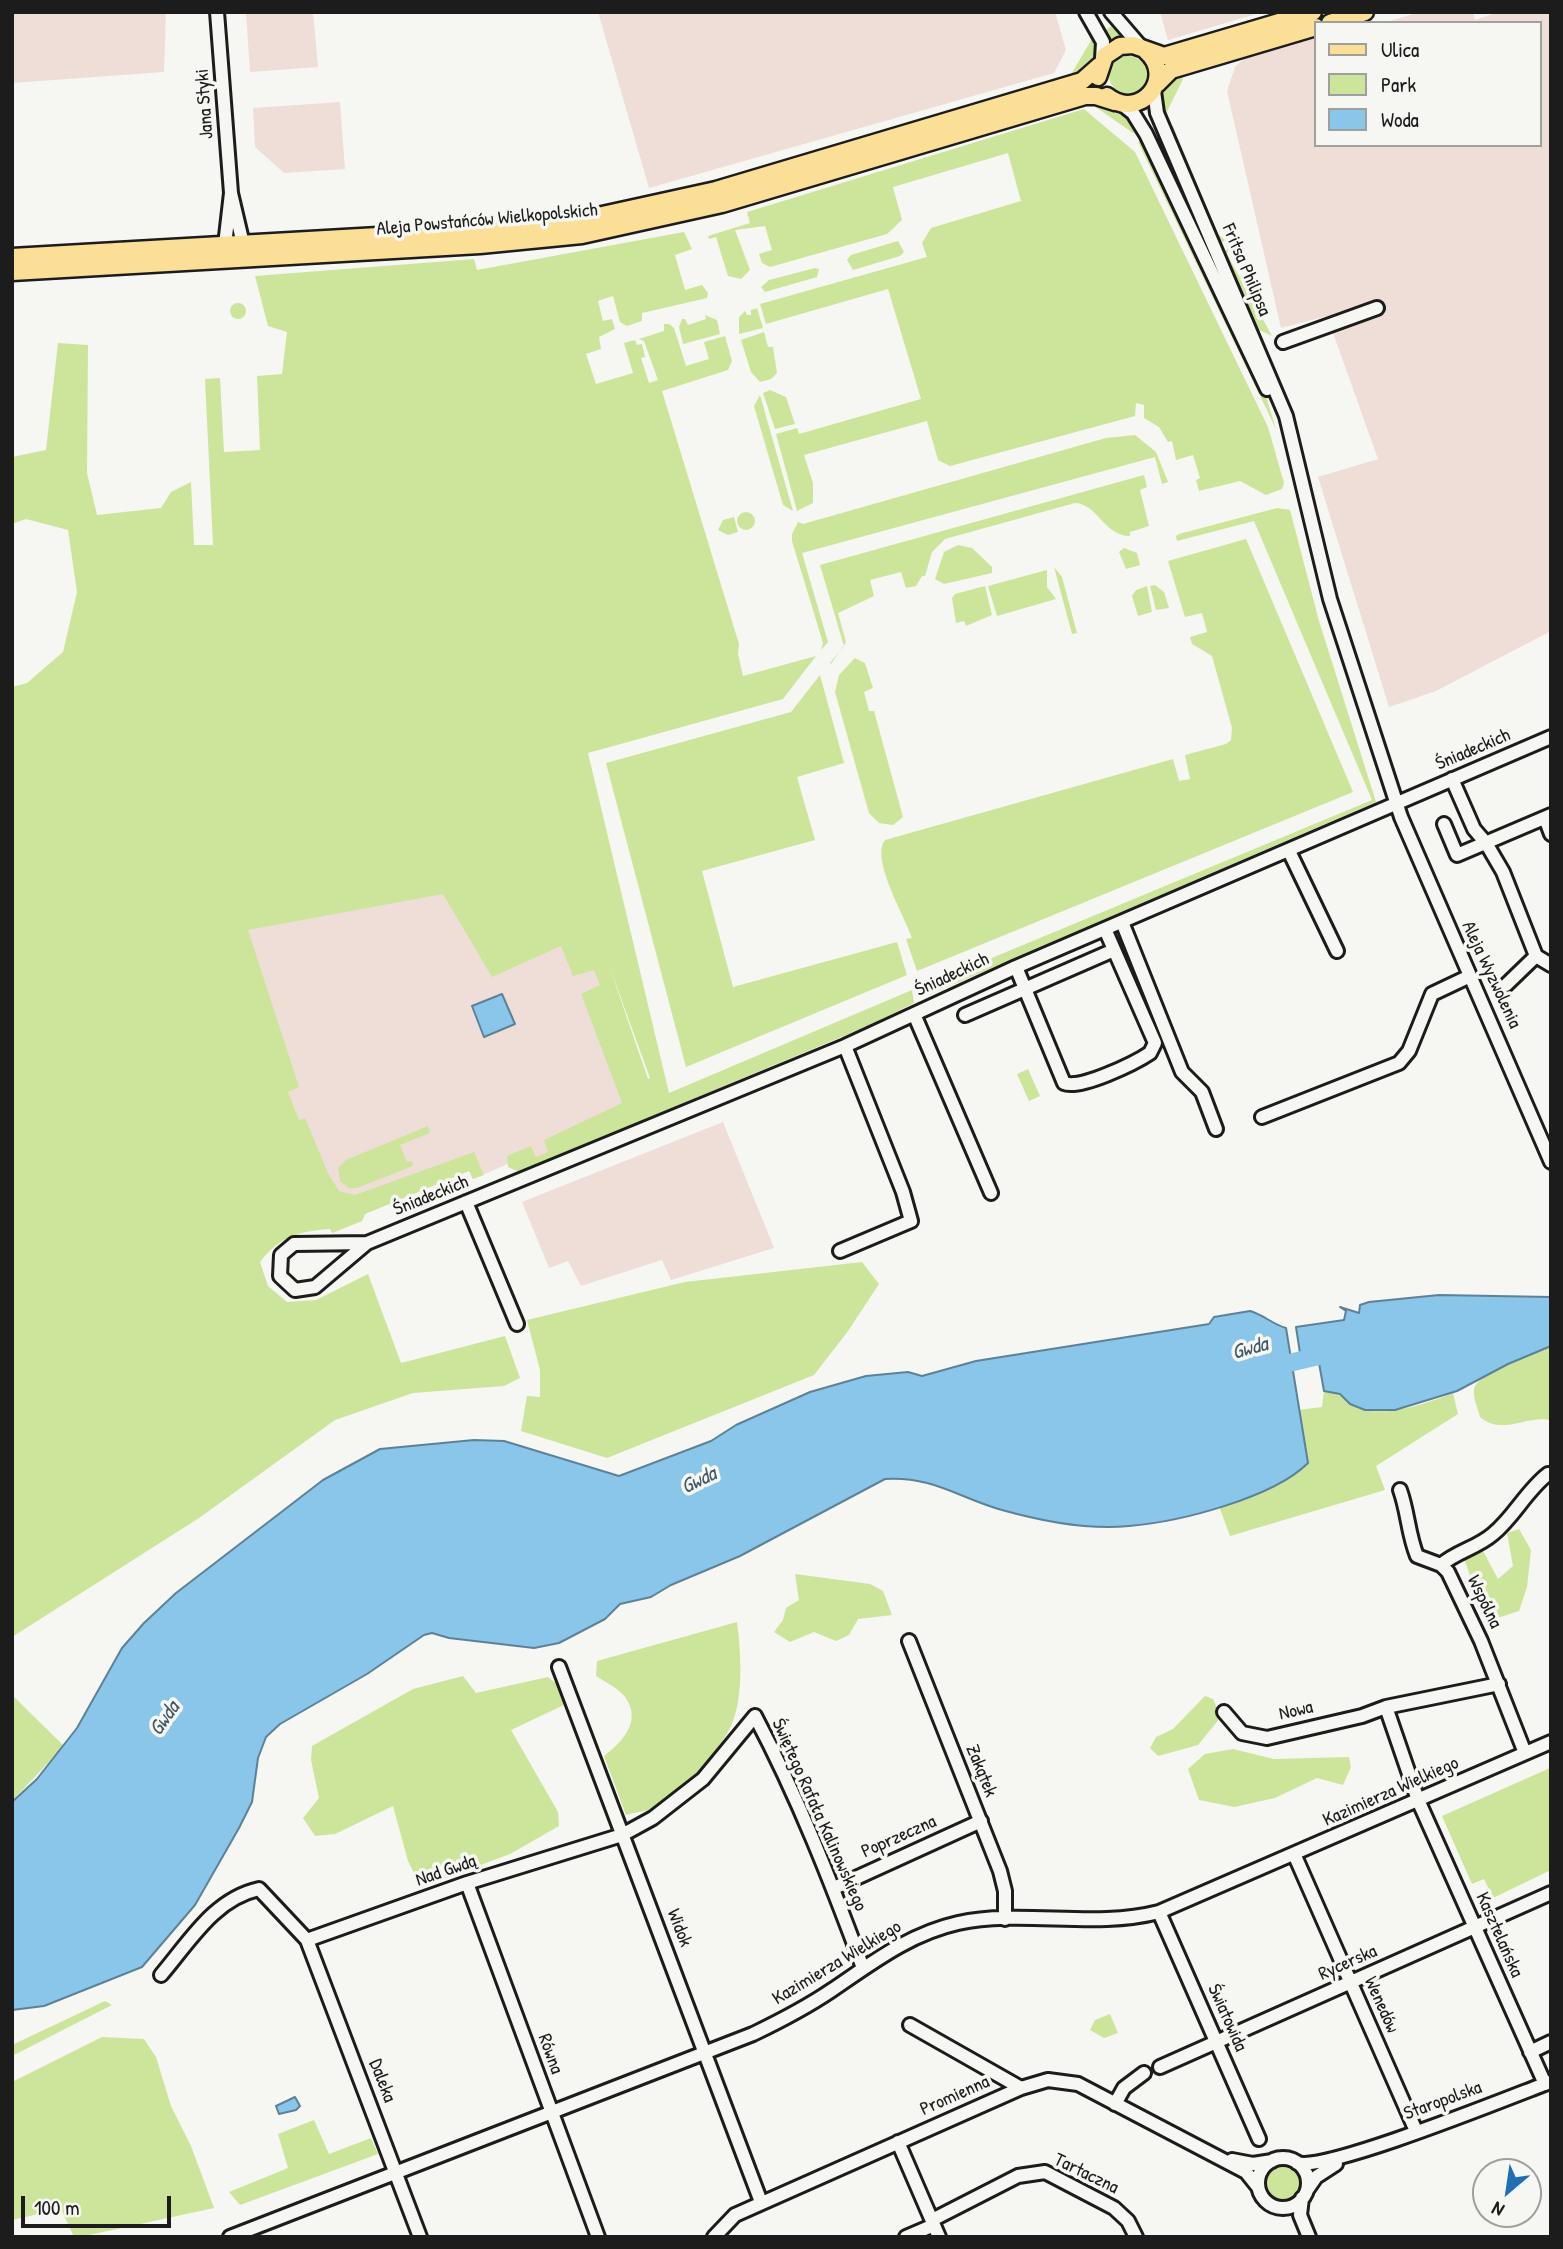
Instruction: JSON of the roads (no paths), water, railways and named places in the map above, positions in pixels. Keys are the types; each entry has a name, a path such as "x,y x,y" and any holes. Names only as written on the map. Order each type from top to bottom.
{"main road":[{"path":"1313,12 1170,55 1160,56 1120,46 1101,63 1100,87 1119,103 1142,102 1171,70 1314,28"},
{"path":"1336,21 1365,12"},
{"path":"1144,50 1157,66 1155,87"},
{"name":"Aleja Powstańców Wielkopolskich","path":"12,257 503,229 637,209 728,187 1082,81 1101,63"},
{"name":"Aleja Powstańców Wielkopolskich","path":"12,272 502,244 616,229 722,204 1085,96 1101,97 1119,103"}],"street":[{"name":"Jana Styki","path":"218,12 231,193 243,244"},
{"path":"1086,12 1102,43 1101,63"},
{"path":"1111,12 1144,50"},
{"name":"Fritsa Philipsa","path":"1155,87 1153,102 1163,127 1276,389 1293,440 1296,468"},
{"name":"Fritsa Philipsa","path":"1119,103 1133,113 1146,134 1273,402 1296,468 1342,640 1397,804"},
{"name":"Jana Styki","path":"225,245 231,193"},
{"path":"225,245 235,259 243,244"},
{"path":"1283,342 1377,308"},
{"name":"Śniadeckich","path":"368,1242 845,1046 1016,967 1551,737"},
{"path":"1452,779 1474,830 1486,843 1503,872 1536,956 1551,965"},
{"name":"Aleja Wyzwolenia","path":"1397,804 1422,870 1551,1162"},
{"path":"1444,824 1457,855 1548,817 1551,834"},
{"path":"1289,851 1337,951"},
{"path":"1122,922 1182,1072 1202,1092 1216,1129"},
{"path":"1016,967 1064,1083 1076,1086 1126,1065 1150,1053 1155,1043 1105,929"},
{"path":"965,1015 1114,950"},
{"path":"1506,985 1536,956"},
{"path":"1262,1117 1396,1065 1409,1051 1432,994 1470,976"},
{"path":"914,1014 991,1194"},
{"path":"840,1251 911,1221 903,1192 845,1046"},
{"path":"466,1202 517,1324"},
{"path":"368,1242 312,1289 295,1290 280,1276 281,1255 294,1244 368,1242"},
{"name":"Wspólna","path":"1525,1753 1499,1684 1448,1572 1441,1565 1456,1552 1482,1542 1494,1533 1531,1487 1548,1474"},
{"path":"1400,1490 1406,1506 1408,1534 1417,1556 1441,1565"},
{"name":"Zakątek","path":"909,1641 1003,1882 1005,1919"},
{"name":"Widok","path":"559,1667 761,2202"},
{"name":"Nowa","path":"1224,1712 1242,1733 1267,1738 1362,1716 1386,1707 1499,1684"},
{"path":"1386,1707 1418,1800"},
{"name":"Nad Gwdą","path":"307,1940 467,1884 622,1835 653,1818 703,1779 755,1716"},
{"name":"Świętego Rafała Kalinowskiego","path":"755,1716 780,1764 834,1888 863,1968"},
{"name":"Kazimierza Wielkiego","path":"234,2236 705,2053 787,2017 900,1945 934,1930 966,1922 1005,1919 1117,1920 1159,1912 1295,1856 1551,1742"},
{"name":"Kasztelańska","path":"1418,1800 1530,2052 1548,2083"},
{"name":"Poprzeczna","path":"834,1888 981,1821"},
{"name":"Wenedów","path":"1295,1856 1416,2131"},
{"name":"Równa","path":"467,1884 598,2237"},
{"path":"161,1975 212,1911 245,1892 259,1889 307,1940"},
{"name":"Rycerska","path":"1160,2067 1551,1893"},
{"name":"Światowida","path":"1159,1912 1259,2139"},
{"name":"Daleka","path":"307,1940 420,2237"},
{"path":"910,2025 1021,2088"},
{"path":"1530,2052 1551,2042"},
{"path":"1115,2104 1124,2088 1144,2073"},
{"name":"Promienna","path":"714,2237 735,2215 761,2202 1042,2080 1078,2084 1251,2175 1258,2188"},
{"name":"Staropolska","path":"1297,2163 1309,2166 1348,2156 1548,2083"},
{"path":"898,2142 935,2227"},
{"name":"Staropolska","path":"1305,2194 1316,2177 1348,2156"},
{"name":"Promienna","path":"1217,2158 1252,2164 1272,2161"},
{"path":"1303,2237 1290,2216 1265,2201 1258,2188 1261,2172 1272,2161 1285,2159 1297,2163 1306,2175 1300,2215 1309,2237"},
{"name":"Tartaczna","path":"906,2237 935,2227 1018,2176 1045,2172 1114,2208 1128,2221 1136,2237"},
{"path":"1279,2208 1292,2206 1305,2194"}],"water":[{"path":"502,994 515,1024 484,1037 472,1006"},
{"path":"1439,1295 1551,1297 1551,1346 1508,1364 1457,1391 1395,1410 1365,1410 1350,1404 1340,1394 1324,1391 1319,1363 1302,1366 1296,1327 1344,1320 1346,1311 1340,1307 1359,1313 1360,1305 1369,1302"},
{"path":"1250,1311 1286,1328 1308,1463 1292,1476 1249,1497 1198,1514 1150,1524 1114,1527 1065,1524 1033,1518 987,1505 932,1484 885,1479 740,1556 671,1585 651,1597 620,1604 605,1619 559,1643 534,1648 449,1638 432,1633 424,1635 367,1674 280,1724 266,1737 258,1758 252,1802 239,1828 195,1905 142,1967 44,2006 12,2010 12,1802 37,1779 77,1728 122,1648 144,1623 176,1593 323,1480 380,1449 474,1440 504,1441 619,1476 711,1441 736,1425 810,1392 866,1376 908,1372 922,1376 976,1361 1209,1324 1214,1317"},
{"path":"295,2097 300,2106 296,2110 279,2114 276,2106"}],"waterway":[{"name":"Gwda","path":"1268,1368 1323,1355"}]}
